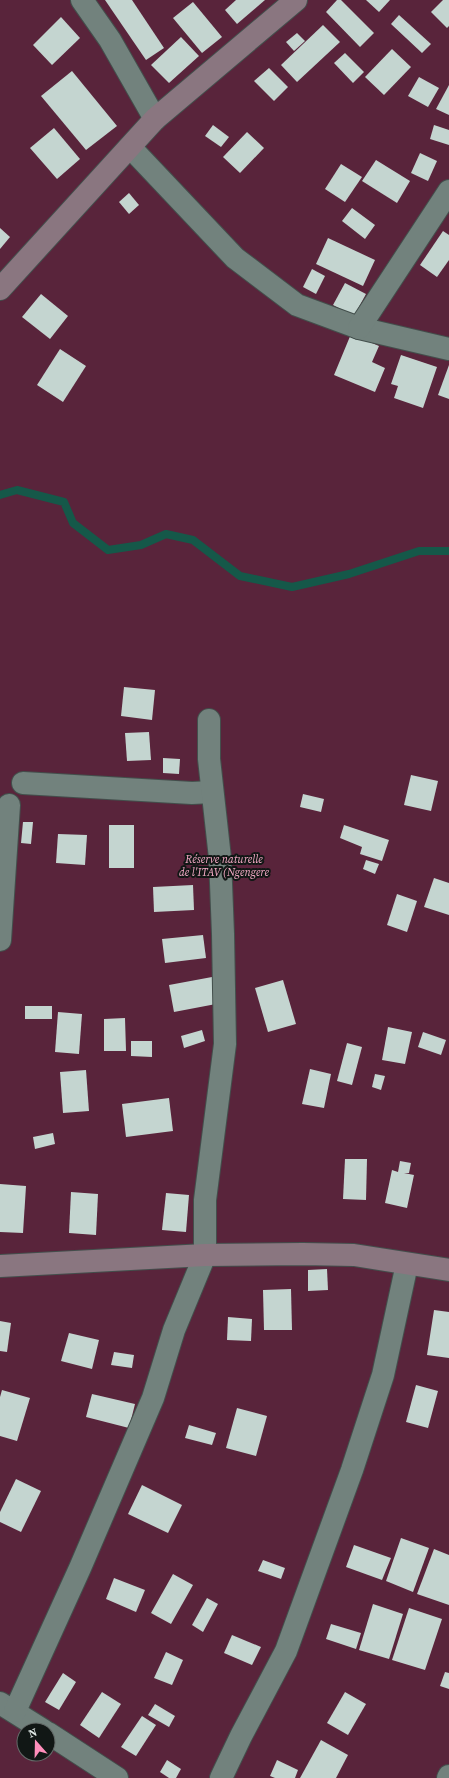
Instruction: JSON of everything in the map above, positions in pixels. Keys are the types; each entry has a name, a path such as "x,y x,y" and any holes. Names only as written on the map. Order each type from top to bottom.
{"street":[{"path":"82,0 110,40 155,119"},
{"path":"1,285 155,119 296,0"},
{"path":"130,147 235,258 297,306 359,328 449,349"},
{"path":"359,328 449,191"},
{"path":"30,1722 7,1707 80,1568 153,1398 174,1330 205,1255 205,1200 226,1044 220,858 209,759 209,720"},
{"path":"22,783 192,793 212,792"},
{"path":"0,940 9,805"},
{"path":"0,1266 205,1255 303,1254 354,1255 449,1270"},
{"path":"221,1778 241,1736 286,1651 352,1470 382,1375 407,1264"},
{"path":"56,1738 117,1778"}],"green space":[{"name":"Réserve naturelle de l'ITAV (Ngengere","path":"0,0 449,0 449,1778 0,1778"}],"building":[{"path":"105,0 132,0 164,48 146,60"},
{"path":"236,0 265,0 237,24 225,10"},
{"path":"337,0 341,0 374,33 360,47 326,12"},
{"path":"366,0 390,0 379,12"},
{"path":"443,0 449,0 449,26 447,28 431,12"},
{"path":"193,2 222,37 202,53 173,18"},
{"path":"399,15 431,44 422,53 391,24"},
{"path":"61,17 80,38 52,65 33,45"},
{"path":"323,25 340,42 297,82 281,65"},
{"path":"297,33 305,41 294,51 286,42"},
{"path":"181,37 199,56 169,83 151,65"},
{"path":"392,49 411,67 384,95 365,77"},
{"path":"345,53 364,72 353,83 334,63"},
{"path":"269,68 288,87 274,101 254,81"},
{"path":"72,71 117,126 86,150 41,96"},
{"path":"419,77 439,88 428,107 408,96"},
{"path":"449,85 449,115 436,109"},
{"path":"213,125 229,137 221,147 205,136"},
{"path":"434,125 449,130 449,145 430,139"},
{"path":"54,128 80,159 57,179 30,148"},
{"path":"247,132 264,148 240,173 223,157"},
{"path":"420,153 437,161 428,181 411,173"},
{"path":"376,160 410,181 397,203 362,181"},
{"path":"341,164 362,177 345,202 325,189"},
{"path":"129,193 139,205 129,214 119,202"},
{"path":"352,208 375,225 365,239 342,221"},
{"path":"0,228 10,237 0,249"},
{"path":"443,231 449,235 449,260 437,277 420,265"},
{"path":"328,238 375,260 363,286 316,264"},
{"path":"312,269 325,276 316,294 303,287"},
{"path":"345,283 366,294 354,316 333,305"},
{"path":"41,294 68,316 50,339 22,317"},
{"path":"351,334 379,346 372,362 385,368 375,392 334,375"},
{"path":"60,349 86,366 63,402 37,385"},
{"path":"401,355 437,367 423,408 394,398 398,386 391,384"},
{"path":"449,365 449,399 438,395"},
{"path":"124,687 155,690 152,720 121,716"},
{"path":"149,732 151,760 127,761 125,733"},
{"path":"163,758 180,759 179,774 163,773"},
{"path":"411,775 438,781 431,811 404,805"},
{"path":"303,794 324,799 321,812 300,807"},
{"path":"23,822 33,822 31,844 21,843"},
{"path":"109,825 134,825 134,868 109,868"},
{"path":"344,825 389,840 382,861 360,854 362,847 340,838"},
{"path":"58,834 87,835 85,865 56,863"},
{"path":"366,860 379,864 375,874 363,869"},
{"path":"434,878 449,883 449,915 424,907"},
{"path":"193,885 194,910 154,912 153,887"},
{"path":"397,894 417,901 407,932 387,925"},
{"path":"203,935 206,958 165,963 162,939"},
{"path":"212,977 216,1004 174,1012 169,985"},
{"path":"283,980 296,1024 268,1032 255,988"},
{"path":"25,1006 52,1006 52,1019 25,1019"},
{"path":"58,1012 82,1014 79,1054 55,1052"},
{"path":"125,1018 126,1051 104,1051 104,1019"},
{"path":"388,1027 412,1032 405,1064 382,1060"},
{"path":"202,1030 205,1041 184,1048 181,1036"},
{"path":"423,1032 446,1040 441,1055 418,1047"},
{"path":"131,1041 152,1041 152,1057 131,1056"},
{"path":"347,1043 362,1047 352,1085 337,1081"},
{"path":"310,1069 331,1074 324,1108 302,1104"},
{"path":"86,1070 89,1111 63,1113 60,1072"},
{"path":"375,1074 385,1076 381,1090 372,1087"},
{"path":"169,1098 173,1131 126,1137 122,1104"},
{"path":"53,1133 55,1144 35,1149 33,1137"},
{"path":"345,1159 367,1159 366,1200 343,1199"},
{"path":"400,1161 411,1163 409,1173 404,1173 414,1175 407,1208 385,1203 392,1170 398,1172"},
{"path":"0,1184 26,1186 23,1233 0,1232"},
{"path":"71,1192 98,1194 96,1235 69,1233"},
{"path":"166,1193 189,1195 186,1232 162,1230"},
{"path":"327,1269 328,1290 308,1291 308,1270"},
{"path":"291,1289 292,1330 264,1330 263,1290"},
{"path":"434,1310 449,1312 449,1358 427,1355"},
{"path":"228,1317 252,1319 251,1341 227,1340"},
{"path":"0,1321 11,1323 7,1352 0,1351"},
{"path":"69,1333 99,1340 92,1369 61,1361"},
{"path":"114,1352 134,1355 132,1368 111,1365"},
{"path":"416,1385 438,1391 428,1428 406,1422"},
{"path":"2,1390 30,1398 17,1441 0,1436 0,1397"},
{"path":"92,1394 135,1404 129,1428 86,1417"},
{"path":"237,1408 267,1416 256,1456 226,1448"},
{"path":"189,1425 216,1433 212,1445 185,1438"},
{"path":"16,1479 41,1491 21,1532 0,1522 0,1512"},
{"path":"142,1485 182,1505 168,1533 128,1514"},
{"path":"401,1538 429,1548 413,1592 386,1581"},
{"path":"354,1545 391,1558 382,1580 346,1567"},
{"path":"434,1549 449,1555 449,1605 417,1594"},
{"path":"263,1560 285,1568 281,1579 258,1571"},
{"path":"173,1574 193,1585 171,1624 151,1613"},
{"path":"114,1578 145,1590 136,1612 106,1599"},
{"path":"207,1598 218,1604 203,1632 192,1625"},
{"path":"373,1604 403,1614 389,1659 359,1650"},
{"path":"409,1608 442,1619 425,1670 392,1660"},
{"path":"331,1624 361,1633 356,1649 326,1639"},
{"path":"232,1635 261,1647 252,1665 224,1653"},
{"path":"166,1652 183,1660 172,1685 154,1678"},
{"path":"445,1672 449,1673 449,1689 440,1686"},
{"path":"63,1673 76,1682 59,1710 45,1702"},
{"path":"102,1692 121,1704 99,1738 80,1725"},
{"path":"345,1692 366,1704 348,1735 327,1723"},
{"path":"155,1704 175,1716 169,1727 148,1715"},
{"path":"142,1716 156,1725 136,1756 121,1747"},
{"path":"321,1740 348,1755 336,1778 300,1778"},
{"path":"167,1760 181,1769 176,1778 169,1778 160,1772"},
{"path":"277,1760 298,1770 295,1778 275,1778 270,1776"}],"waterway":[{"path":"0,495 17,490 64,502 73,523 108,550 141,545 166,534 193,540 240,576 292,587 349,574 419,551 449,551"}]}
